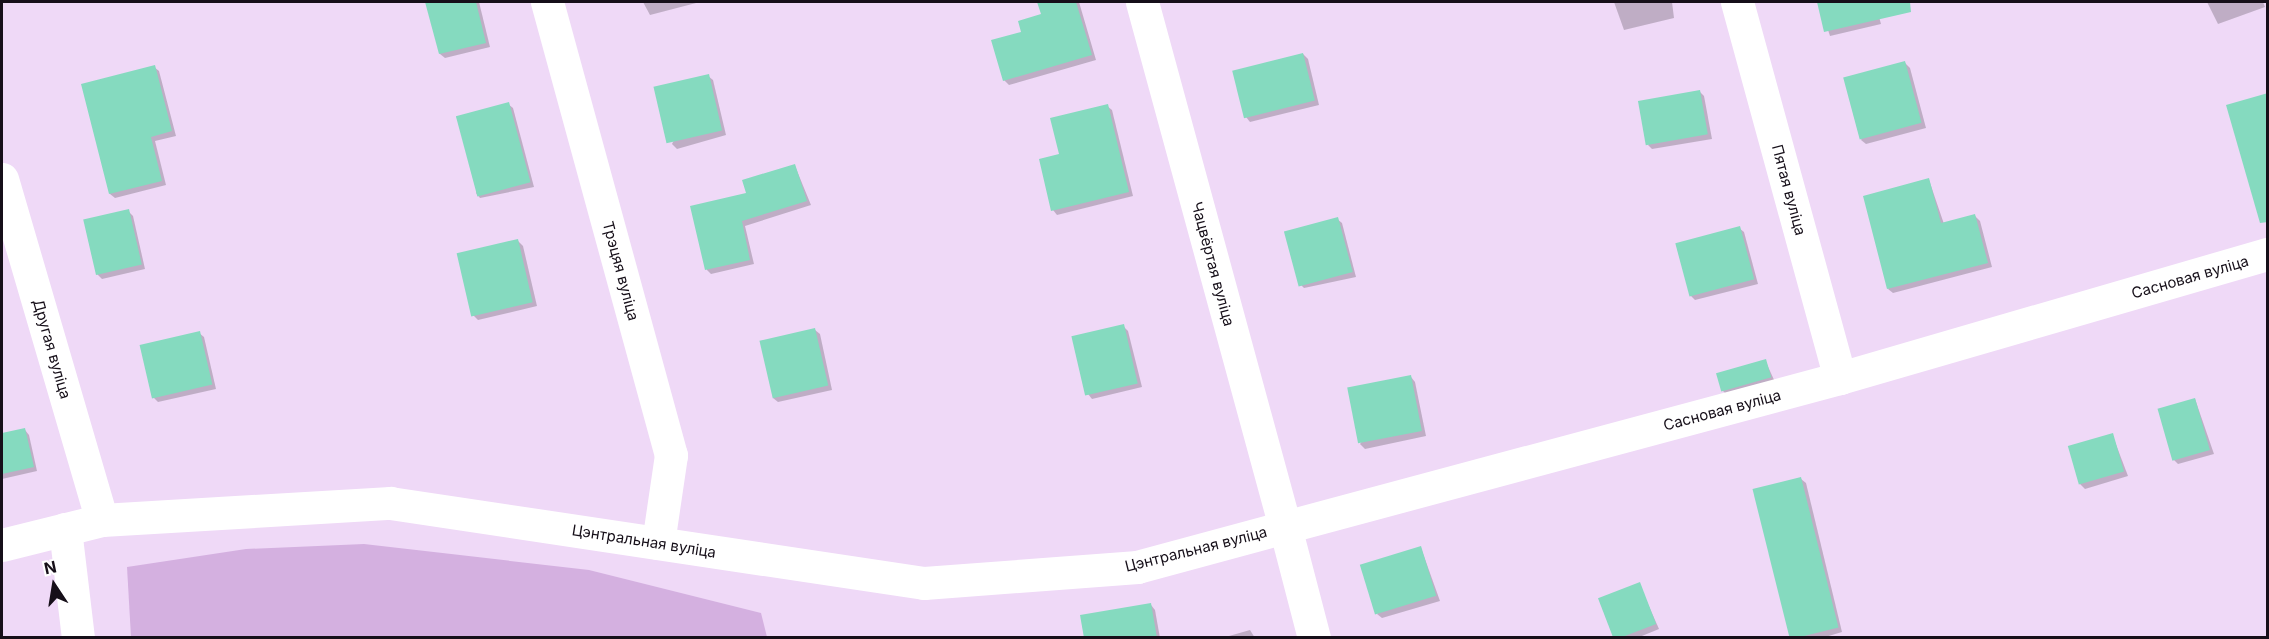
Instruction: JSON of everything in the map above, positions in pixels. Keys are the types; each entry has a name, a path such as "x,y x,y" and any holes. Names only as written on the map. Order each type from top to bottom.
{"street":[{"name":"Трэцяя вуліца","path":"547,2 671,455 658,543"},
{"name":"Чацвёртая вуліца","path":"1142,2 1285,527"},
{"name":"Пятая вуліца","path":"1737,2 1840,378"},
{"name":"Другая вуліца","path":"2,179 102,520"},
{"name":"Сасновая вуліца","path":"1285,527 1840,378 2268,254"},
{"name":"Цэнтральная вуліца","path":"2,545 102,520 390,503 924,583 1137,567 1285,527"},
{"path":"1285,527 1314,638"},
{"path":"65,529 78,638"}],"shaded area":[{"path":"364,544 589,570 761,613 767,637 131,637 127,567 246,549"}],"building":[{"path":"425,2 476,2 486,43 439,54"},
{"path":"1037,2 1076,2 1092,55 1003,81 991,40 1021,32 1018,21 1041,14"},
{"path":"1817,2 1910,2 1911,12 1824,32"},
{"path":"1303,53 1315,101 1244,118 1232,71"},
{"path":"1905,61 1922,123 1860,139 1843,78"},
{"path":"155,65 172,131 151,137 162,181 109,194 81,84"},
{"path":"709,74 722,131 667,143 653,87"},
{"path":"1700,90 1708,134 1646,145 1638,101"},
{"path":"2268,93 2268,222 2260,223 2226,105"},
{"path":"509,102 530,182 477,196 456,116"},
{"path":"1108,104 1129,192 1051,211 1039,159 1059,154 1050,118"},
{"path":"795,164 807,201 742,221 750,260 705,270 690,206 746,193 742,180"},
{"path":"1929,178 1941,223 1975,214 1988,263 1887,289 1863,196"},
{"path":"129,209 142,265 96,275 83,220"},
{"path":"1338,217 1353,272 1299,287 1284,231"},
{"path":"1740,226 1754,279 1690,296 1675,243"},
{"path":"518,239 533,302 471,317 457,253"},
{"path":"1124,324 1138,383 1085,396 1071,336"},
{"path":"815,328 828,385 773,398 759,341"},
{"path":"200,331 212,385 152,399 140,345"},
{"path":"1766,359 1771,377 1721,392 1716,373"},
{"path":"1411,375 1422,431 1358,443 1347,387"},
{"path":"2195,398 2210,450 2172,461 2158,409"},
{"path":"25,428 34,467 2,474 2,433"},
{"path":"2113,433 2124,471 2079,484 2068,446"},
{"path":"1801,477 1838,627 1790,638 1752,489"},
{"path":"1421,546 1436,596 1375,614 1360,565"},
{"path":"1640,582 1656,624 1620,638 1613,638 1598,598"},
{"path":"1151,603 1157,638 1084,638 1080,615"}]}
